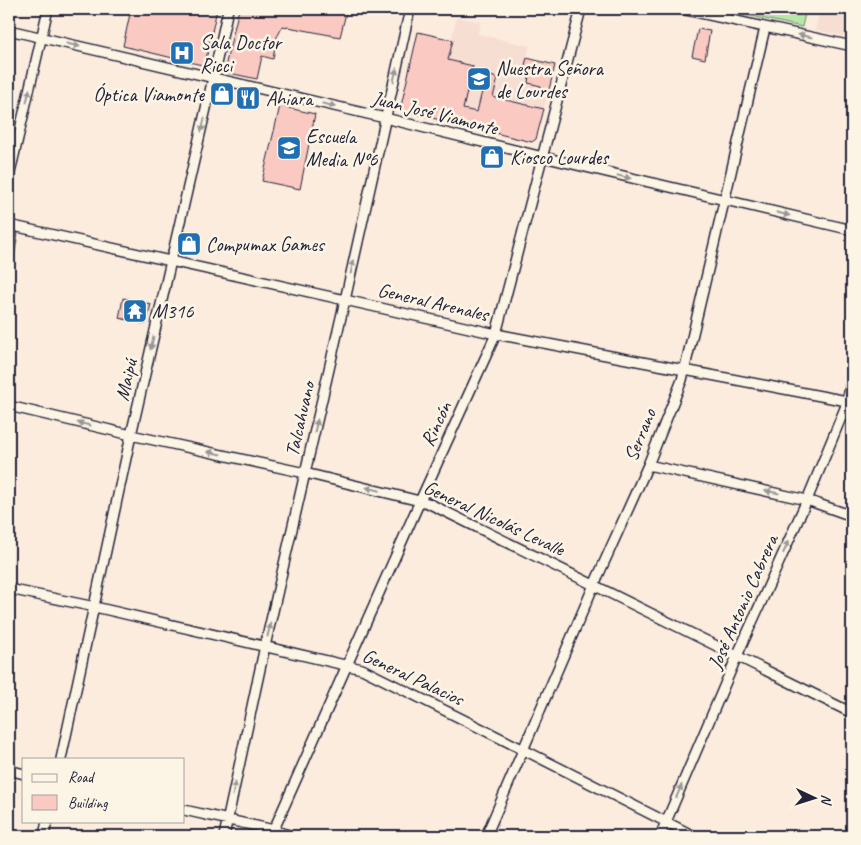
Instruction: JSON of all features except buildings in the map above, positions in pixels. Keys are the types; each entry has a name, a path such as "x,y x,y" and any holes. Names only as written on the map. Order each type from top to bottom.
{"street":[{"path":"9,177 48,9"},
{"name":"Maipú","path":"61,758 228,9"},
{"name":"Talcahuano","path":"224,836 265,646 410,9"},
{"name":"Rincón","path":"273,833 496,334 581,9"},
{"path":"681,9 852,46"},
{"name":"Serrano","path":"486,836 648,465 685,371 765,28"},
{"name":"Juan José Viamonte","path":"9,30 852,230"},
{"name":"General Arenales","path":"9,225 496,334 849,402"},
{"name":"José Antonio Cabrera","path":"660,836 849,402 852,380"},
{"name":"General Nicolás Levalle","path":"9,406 305,473 432,505 852,713"},
{"path":"648,465 807,500 852,516"},
{"name":"General Palacios","path":"9,589 265,646 362,670 694,836"},
{"path":"9,770 22,773"},
{"path":"185,810 291,836"},
{"path":"44,836 47,822"},
{"path":"850,836 852,832"}],"shaded area":[{"path":"820,9 852,9 852,38 815,30"},
{"name":"Nuestra Señora de Lourdes","path":"457,17 481,22 478,34 530,46 527,58 555,65 536,139 532,142 403,111 401,106 418,32 451,40"}],"green space":[{"path":"719,9 806,9 802,27"}],"place":[{"name":"Sala Doctor Ricci","path":"182,53"},
{"name":"Nuestra Señora de Lourdes","path":"479,79"},
{"name":"Óptica Viamonte","path":"222,94"},
{"name":"Ahiara","path":"248,98"},
{"name":"Escuela Media Nº6","path":"289,148"},
{"name":"Kiosco Lourdes","path":"492,157"},
{"name":"Compumax Games","path":"189,244"},
{"name":"M316","path":"135,311"}]}
